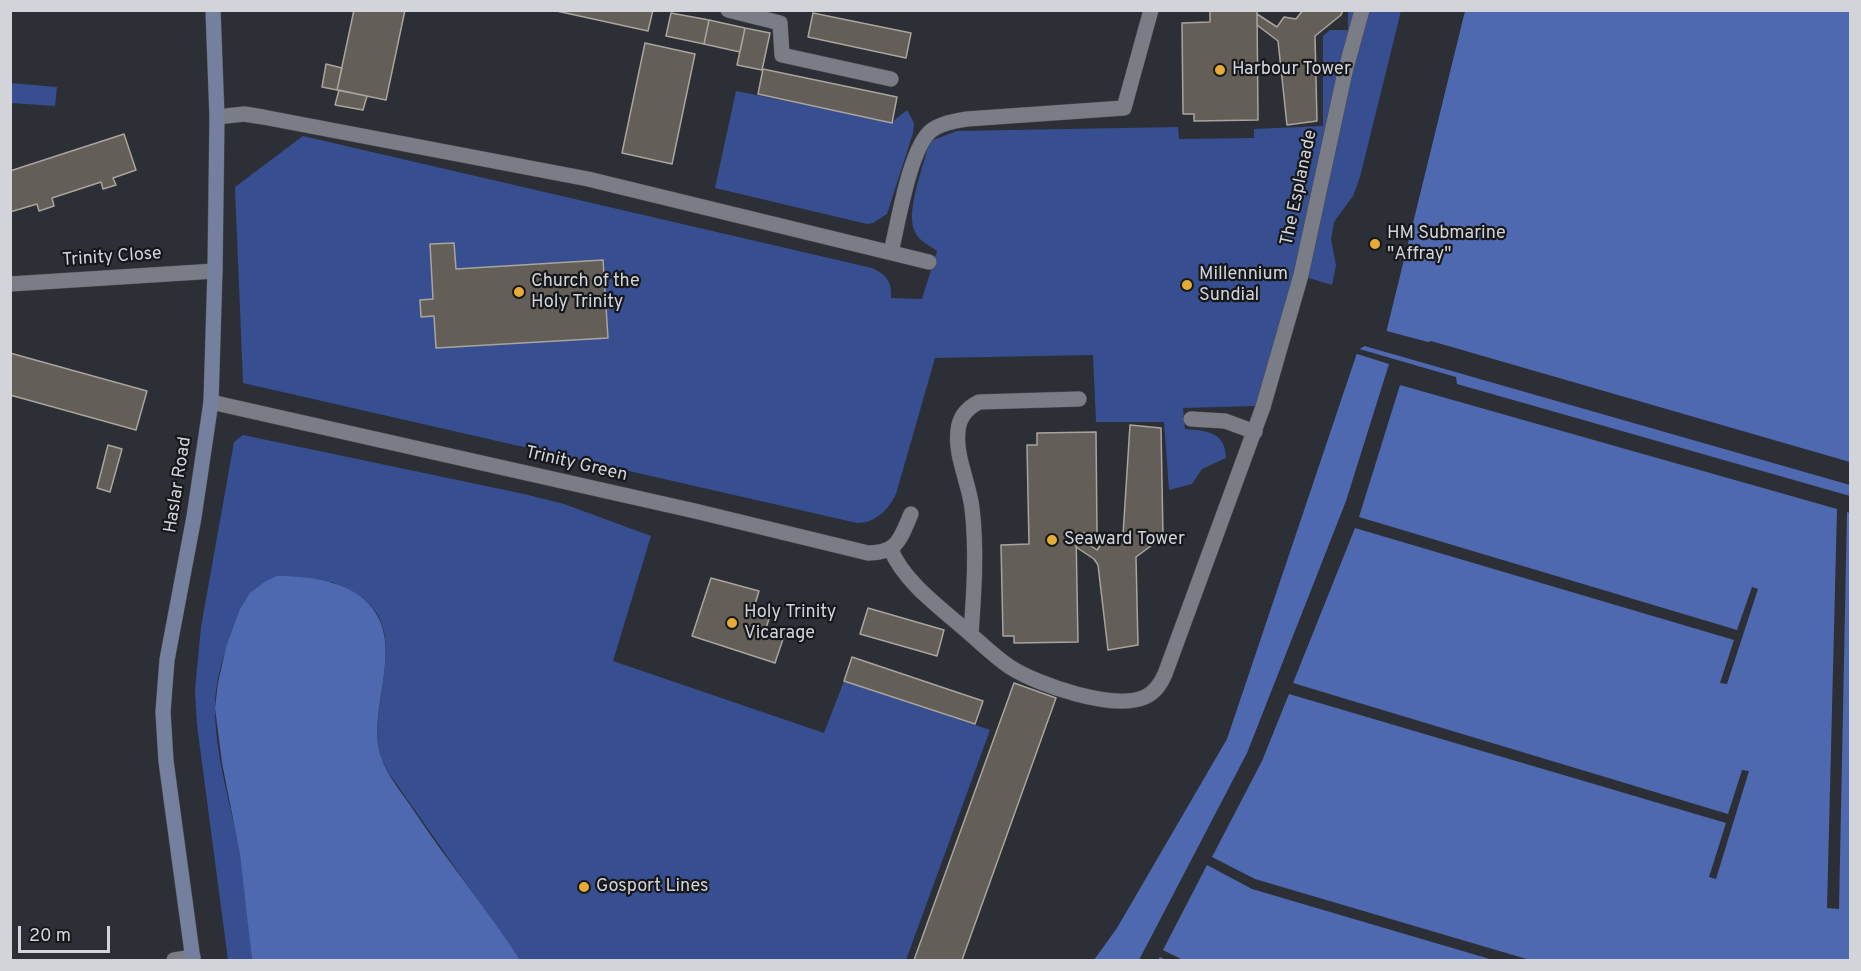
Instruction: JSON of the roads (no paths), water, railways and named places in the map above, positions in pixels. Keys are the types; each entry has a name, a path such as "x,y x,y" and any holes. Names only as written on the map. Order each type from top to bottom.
{"street":[{"name":"Haslar Road","path":"193,959 166,761 163,712 167,660 195,517 211,402 217,117 213,10"},
{"path":"728,10 780,23 782,55 891,80"},
{"path":"891,252 912,166 921,143 932,130 942,124 967,119 1124,108 1151,10"},
{"name":"The Esplanade","path":"891,550 901,568 920,588 1011,668 1047,685 1093,698 1133,700 1152,693 1160,685 1263,407 1301,276 1340,94 1362,10"},
{"path":"217,117 244,114 263,117 566,174 929,262"},
{"name":"Trinity Close","path":"10,284 215,271"},
{"path":"970,634 974,591 974,535 969,486 958,443 958,429 962,417 970,406 979,402 1079,399"},
{"name":"Trinity Green","path":"211,402 705,513 868,553 891,550"},
{"path":"1191,419 1226,421 1255,432"},
{"path":"891,550 902,535 911,514"},
{"path":"174,960 193,959"}],"place":[{"name":"Harbour Tower","path":"1220,70"},
{"name":"HM Submarine \"Affray\"","path":"1375,244"},
{"name":"Millennium Sundial","path":"1187,285"},
{"name":"Church of the Holy Trinity","path":"519,292"},
{"name":"Seaward Tower","path":"1052,540"},
{"name":"Holy Trinity Vicarage","path":"732,623"},
{"name":"Gosport Lines","path":"584,887"}]}
